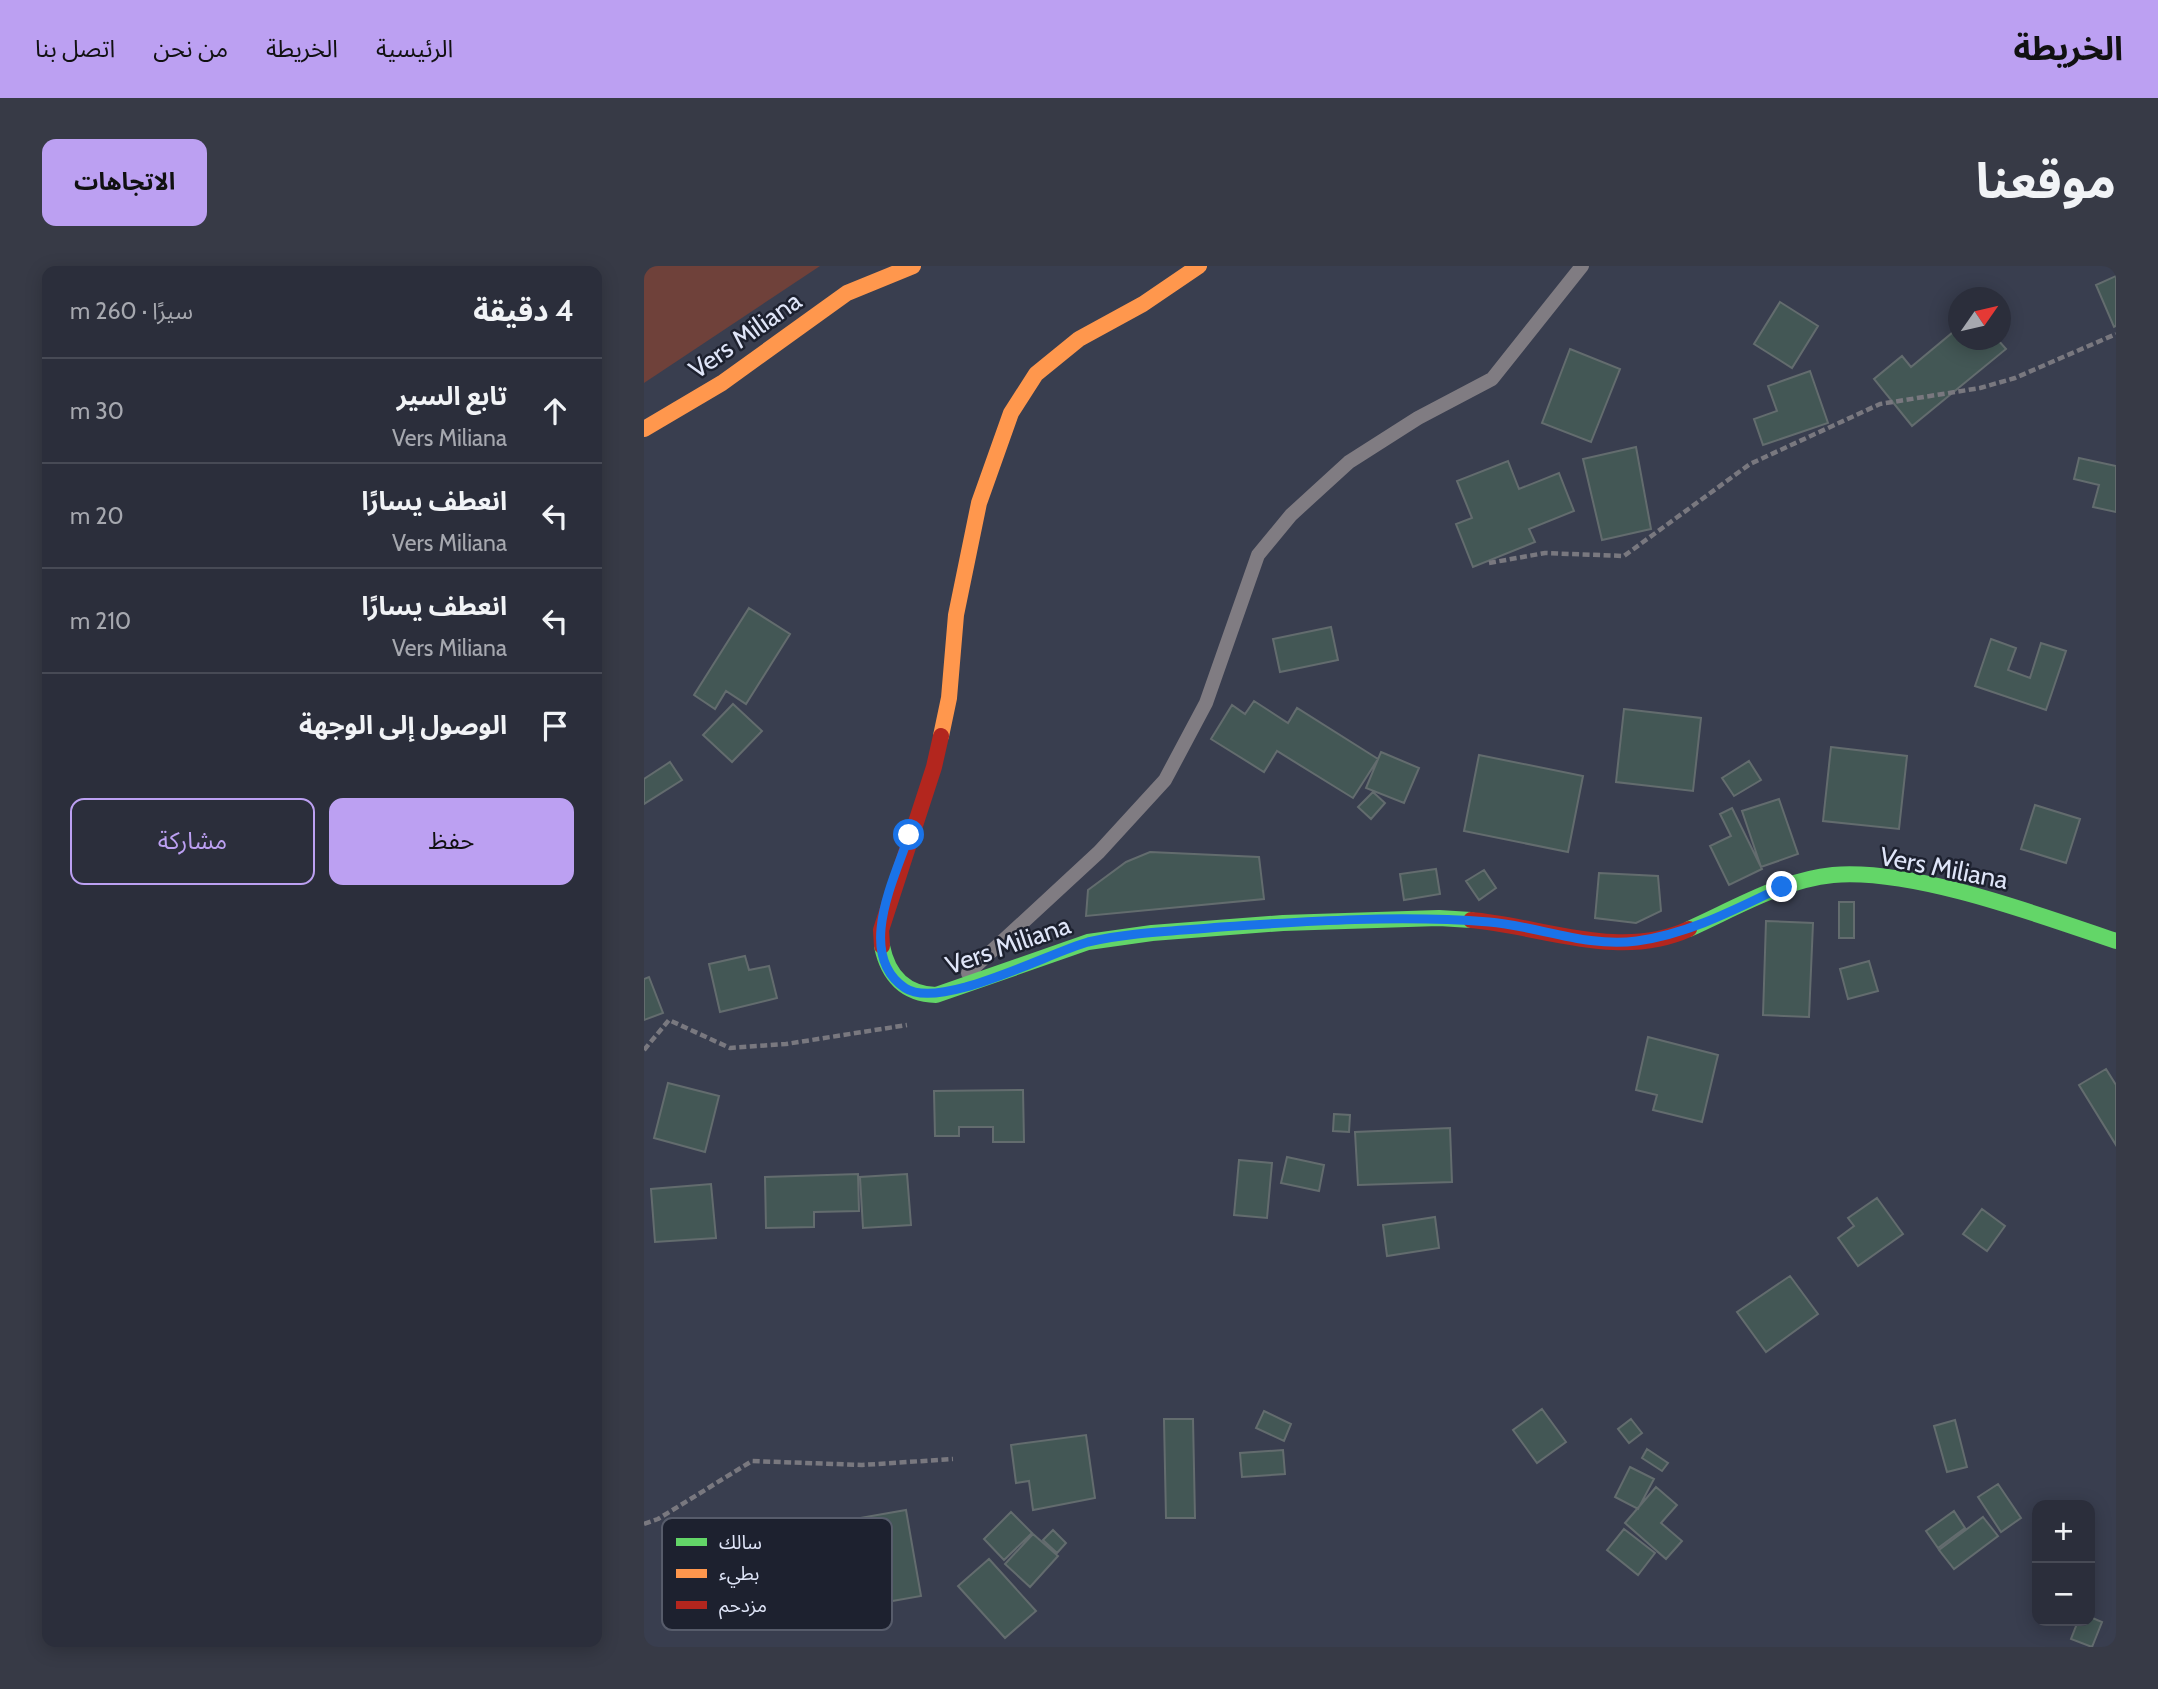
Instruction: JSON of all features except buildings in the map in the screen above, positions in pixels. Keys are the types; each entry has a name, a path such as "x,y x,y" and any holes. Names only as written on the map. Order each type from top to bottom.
{"main road":[{"name":"Vers Miliana","path":"644,429 722,383 847,293 913,266"},
{"name":"Vers Miliana","path":"1199,266 1143,304 1079,339 1036,374 1011,413 979,503 956,615 949,698 934,767 880,930 882,954 898,982 907,989 927,996 949,991 1088,942 1152,933 1283,923 1439,918 1503,923 1581,940 1635,942 1683,932 1782,887 1833,875 1912,882 2010,906 2116,941"}],"lane":[{"path":"949,991 1056,887 1099,852 1165,780 1206,703 1258,555 1291,514 1349,462 1418,418 1492,379 1582,266"}],"path":[{"path":"1489,564 1545,553 1624,556 1751,464 1880,404 1980,388 2015,378 2116,334"},
{"path":"644,1050 669,1020 730,1048 786,1044 918,1023"},
{"path":"644,1524 658,1519 752,1461 862,1465 953,1458"}],"shaded area":[{"path":"644,266 820,266 644,383"}],"traffic: fast":[{"path":"1689,929 1759,896 1795,883 1833,875 1865,875 1900,879 1976,896 2116,941"},
{"path":"882,946 889,966 900,981 915,991 936,995 1088,942 1152,933 1283,923 1439,918 1471,920"}],"traffic: slow":[{"path":"644,429 722,383 847,293 913,266"},
{"path":"941,736 949,698 956,615 979,503 1011,413 1036,374 1079,339 1143,304 1199,266"}],"traffic: jam":[{"path":"882,946 881,930 934,767 941,736"},
{"path":"1471,920 1608,942 1662,938 1689,929"}],"route":[{"path":"909,835 886,905 880,943 891,975 907,989 927,996 992,978 1088,942 1152,933 1283,923 1439,918 1503,923 1581,940 1635,942 1683,932 1782,887"}]}
